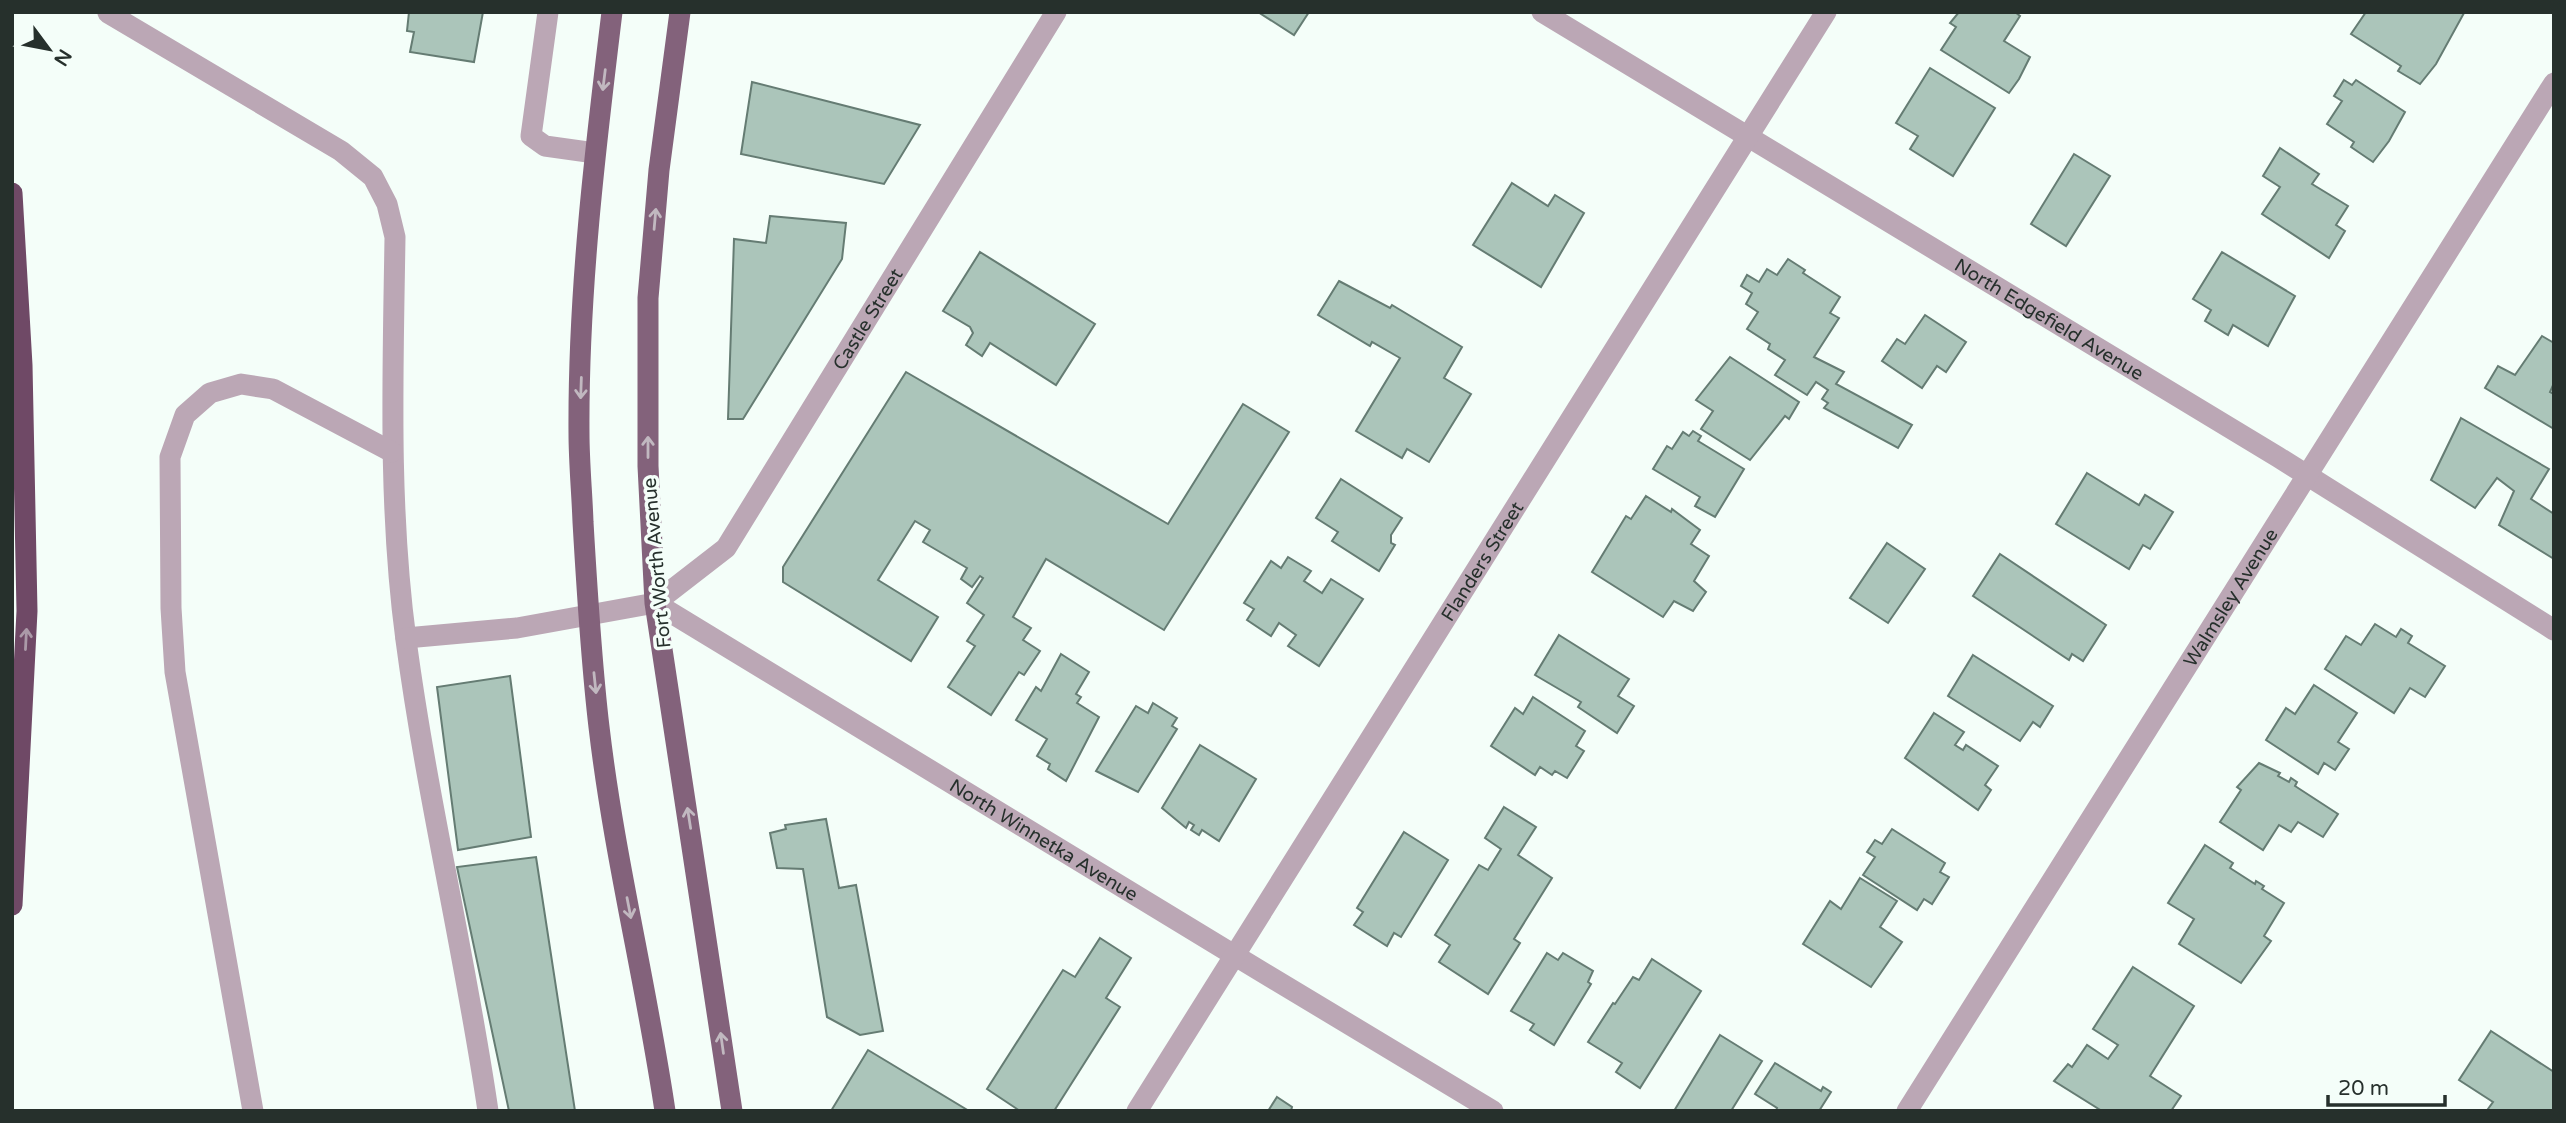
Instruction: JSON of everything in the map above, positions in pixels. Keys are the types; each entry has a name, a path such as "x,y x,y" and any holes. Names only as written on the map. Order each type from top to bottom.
{"highway":[{"path":"12,193 22,365 27,611 12,905"}],"main road":[{"path":"612,12 595,153 583,319 579,433 588,615 599,730 665,1111"},
{"name":"Fort Worth Avenue","path":"680,12 659,170 648,298 648,466 655,603 732,1111"}],"street":[{"path":"548,12 531,136 545,146 595,153"},
{"name":"Castle Street","path":"655,603 726,548 1056,12"},
{"name":"North Edgefield Avenue","path":"1542,12 2308,476 2554,630"},
{"name":"Flanders Street","path":"1137,1111 1826,12"},
{"path":"108,13 341,151 373,177 387,204 395,237 392,452 406,638 432,806 488,1111"},
{"name":"Walmsley Avenue","path":"1907,1111 2554,83"},
{"path":"253,1111 175,672 171,608 170,457 185,415 210,393 241,384 273,389 392,452"},
{"path":"406,638 517,628 655,603"},
{"name":"North Winnetka Avenue","path":"655,603 1493,1111"}],"building":[{"path":"409,12 483,12 474,62 410,52 414,32 407,31"},
{"path":"1258,12 1309,12 1294,35"},
{"path":"1959,12 2015,12 2020,16 2004,41 2030,57 2009,93 1941,50 1956,27 1950,23"},
{"path":"2366,12 2464,13 2436,64 2420,84 2398,71 2401,66 2351,34"},
{"path":"1930,68 1995,108 1953,176 1910,149 1918,136 1896,123"},
{"path":"2344,80 2352,85 2356,80 2405,112 2389,141 2373,162 2351,147 2354,142 2327,124 2342,101 2334,96"},
{"path":"752,82 920,125 884,184 741,154"},
{"path":"2280,148 2319,174 2312,184 2348,206 2336,225 2345,231 2329,258 2262,214 2280,187 2263,176"},
{"path":"2074,154 2110,176 2066,246 2031,224"},
{"path":"1512,183 1548,206 1555,195 1584,213 1541,287 1473,245"},
{"path":"770,216 846,223 842,259 743,419 728,419 734,239 766,243"},
{"path":"980,252 1095,324 1056,385 990,343 982,356 966,345 973,333 970,327 943,311"},
{"path":"2222,252 2295,296 2268,346 2233,325 2228,335 2205,321 2211,310 2193,299"},
{"path":"1788,259 1805,270 1803,273 1840,297 1830,313 1839,318 1814,357 1844,372 1836,384 1912,425 1898,448 1824,408 1828,403 1822,399 1828,390 1816,382 1807,395 1775,375 1785,360 1768,349 1770,344 1747,329 1758,312 1746,304 1752,293 1741,286 1747,275 1759,282 1767,269 1777,275"},
{"path":"1339,281 1390,308 1392,305 1462,347 1444,378 1471,394 1429,462 1407,449 1402,458 1356,431 1400,358 1372,342 1370,346 1318,315"},
{"path":"1925,315 1966,342 1946,372 1937,366 1922,388 1882,361 1897,339 1905,344"},
{"path":"2542,336 2554,343 2554,383 2550,392 2554,394 2554,429 2485,388 2498,366 2515,375"},
{"path":"1730,357 1799,402 1789,419 1785,416 1750,460 1701,429 1713,411 1696,400"},
{"path":"906,372 1168,524 1243,404 1289,432 1164,630 1046,559 1013,617 1031,628 1023,640 1040,651 1024,675 1019,672 991,715 948,687 975,646 967,641 984,615 967,603 983,578 980,576 972,587 961,579 967,568 923,542 930,530 915,521 878,580 938,617 911,661 783,582 783,567"},
{"path":"2461,418 2549,469 2531,499 2554,514 2554,559 2499,525 2514,491 2497,478 2475,508 2431,480"},
{"path":"1693,431 1701,436 1698,441 1744,469 1715,517 1695,506 1700,497 1653,469 1667,446 1672,449 1683,432 1689,436"},
{"path":"2087,473 2139,505 2145,495 2173,512 2150,549 2143,545 2129,569 2056,524"},
{"path":"1341,479 1402,518 1391,535 1391,543 1395,545 1379,571 1332,541 1338,532 1316,518"},
{"path":"1646,496 1671,512 1672,509 1700,530 1691,544 1709,556 1694,581 1706,592 1693,611 1674,601 1663,617 1592,572 1626,516 1631,519"},
{"path":"1887,543 1925,569 1888,623 1850,598"},
{"path":"2000,554 2106,625 2083,661 2072,654 2069,660 1973,596"},
{"path":"1288,557 1311,571 1304,581 1322,593 1331,579 1363,599 1319,666 1288,646 1296,635 1279,623 1271,636 1247,620 1254,609 1244,603 1271,561 1281,568"},
{"path":"2375,624 2396,637 2401,629 2412,636 2408,643 2445,666 2425,697 2410,688 2394,713 2325,669 2346,636 2361,645"},
{"path":"1559,635 1629,679 1618,696 1634,706 1617,733 1578,707 1581,702 1535,675"},
{"path":"1061,654 1089,672 1076,694 1081,697 1077,703 1099,717 1066,781 1048,769 1050,764 1037,756 1047,739 1016,720 1036,687 1041,691"},
{"path":"1973,655 2053,706 2040,727 2033,722 2020,741 1948,696"},
{"path":"510,676 531,837 458,850 437,687"},
{"path":"2314,685 2357,713 2338,742 2349,749 2335,770 2324,763 2318,774 2266,740 2286,708 2295,714"},
{"path":"1533,697 1585,731 1576,746 1584,751 1567,778 1555,771 1552,775 1540,767 1535,775 1491,746 1515,708 1523,714"},
{"path":"1153,703 1177,718 1172,726 1177,729 1138,792 1096,771 1136,706 1148,713"},
{"path":"1934,713 1964,732 1955,745 1963,750 1966,745 1998,766 1985,785 1991,790 1978,810 1905,758"},
{"path":"1200,745 1256,779 1219,841 1202,830 1199,835 1191,830 1194,825 1189,822 1186,828 1162,808"},
{"path":"2259,763 2280,773 2278,776 2289,782 2291,778 2297,782 2295,786 2338,814 2323,837 2298,822 2291,832 2279,825 2263,850 2220,822 2241,790 2237,787"},
{"path":"1504,807 1536,827 1518,855 1552,878 1514,939 1520,943 1488,994 1439,962 1450,945 1435,935 1479,865 1488,870 1501,849 1485,838"},
{"path":"826,819 839,888 856,885 883,1031 860,1035 827,1017 803,869 777,868 770,833 786,829 785,825"},
{"path":"1892,829 1945,863 1940,872 1949,877 1932,904 1924,899 1917,910 1863,875 1875,857 1867,852 1875,840 1882,844"},
{"path":"1404,832 1448,860 1401,937 1394,933 1387,946 1354,925 1363,912 1357,908"},
{"path":"2205,845 2233,863 2230,868 2255,884 2256,881 2264,886 2262,889 2284,903 2264,936 2271,941 2241,983 2179,944 2194,919 2168,903"},
{"path":"536,857 575,1111 509,1111 457,867"},
{"path":"1860,878 1897,901 1880,927 1902,942 1871,987 1803,944 1830,901 1841,909"},
{"path":"1100,938 1131,958 1106,998 1120,1007 1054,1111 1020,1111 987,1089 1063,970 1075,977"},
{"path":"1547,953 1558,960 1563,953 1593,971 1588,982 1591,984 1554,1045 1530,1030 1534,1024 1511,1011"},
{"path":"1652,959 1701,991 1640,1088 1616,1072 1622,1063 1588,1042 1633,977 1639,980"},
{"path":"2133,967 2194,1006 2150,1076 2181,1096 2171,1111 2102,1111 2054,1081 2068,1064 2072,1067 2087,1045 2108,1059 2118,1045 2093,1029"},
{"path":"2491,1031 2554,1072 2554,1111 2491,1111 2488,1109 2493,1102 2459,1080"},
{"path":"1720,1035 1762,1061 1731,1111 1674,1111"},
{"path":"868,1050 969,1111 831,1111"},
{"path":"1775,1063 1821,1091 1823,1087 1831,1092 1819,1111 1776,1111 1777,1108 1755,1094"},
{"path":"1277,1097 1292,1107 1291,1111 1268,1111"}]}
